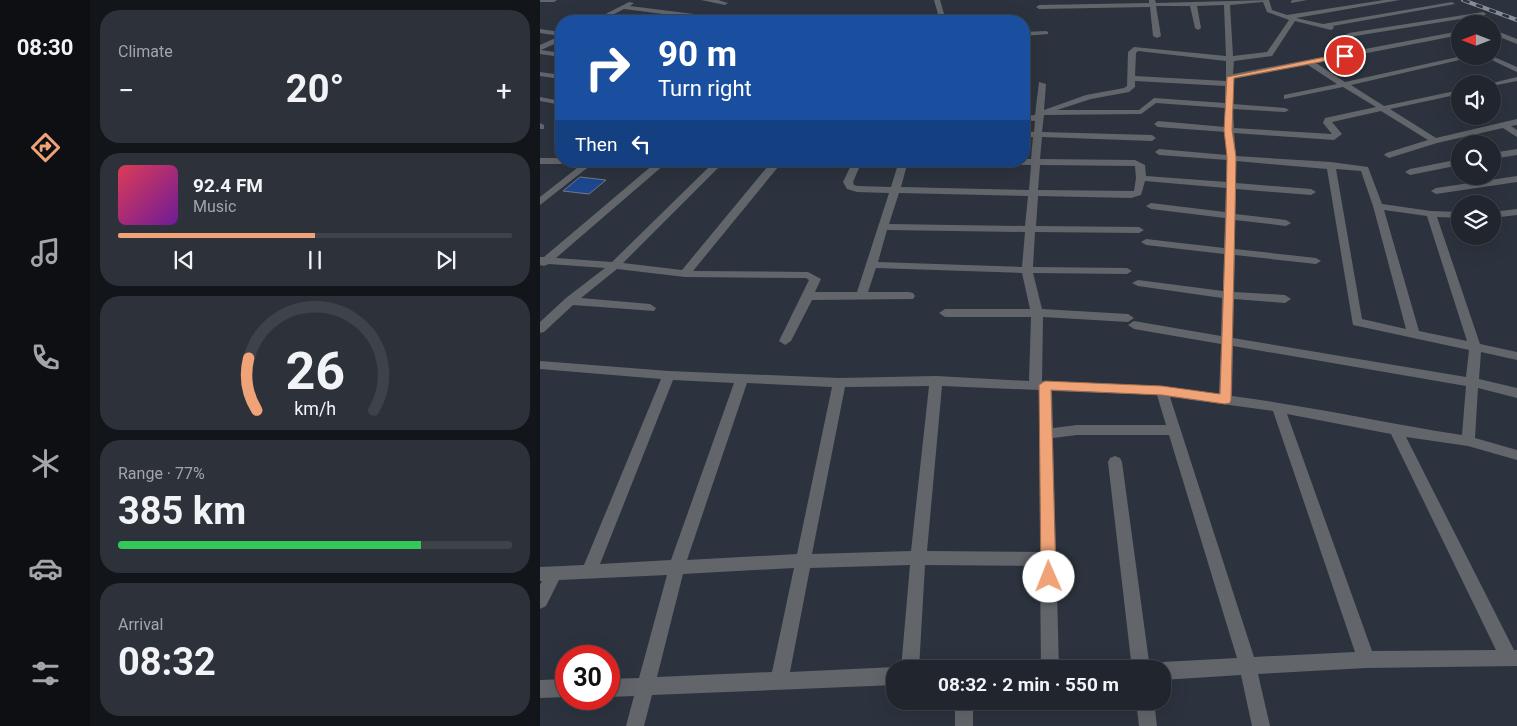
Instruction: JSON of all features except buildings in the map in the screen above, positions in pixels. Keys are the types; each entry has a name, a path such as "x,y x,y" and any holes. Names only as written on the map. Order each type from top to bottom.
{"street":[{"path":"540,0 554,0"},
{"path":"608,15 638,0"},
{"path":"704,0 726,2"},
{"path":"937,0 941,15"},
{"path":"1039,7 1118,3 1227,3 1266,0 1269,11 1324,26 1380,48"},
{"path":"1293,2 1304,0"},
{"path":"1290,18 1397,0"},
{"path":"1388,1 1451,34"},
{"path":"1197,2 1198,28"},
{"path":"1152,3 1157,36"},
{"path":"1225,400 1232,157 1228,130 1230,107 1230,27 1227,3"},
{"path":"1324,26 1452,4"},
{"path":"624,7 686,15"},
{"path":"1349,35 1482,14"},
{"path":"1039,116 1089,97 1126,90 1132,86 1132,52 1137,49 1230,59 1268,54 1273,50 1290,18"},
{"path":"540,31 555,33"},
{"path":"1030,34 1046,33"},
{"path":"1131,78 1230,81 1451,34"},
{"path":"1501,35 1517,42"},
{"path":"540,50 555,41"},
{"path":"540,50 555,54"},
{"path":"1288,97 1451,61"},
{"path":"1501,62 1516,69"},
{"path":"1310,63 1435,141"},
{"path":"540,74 555,76"},
{"path":"1501,82 1517,79"},
{"path":"1042,84 1027,270 1037,313 1040,385 1045,434 1050,660"},
{"path":"1158,124 1298,136 1334,137 1338,134 1327,123 1328,120 1383,110 1451,94"},
{"path":"540,99 555,102"},
{"path":"1030,117 1141,112 1154,100 1284,110"},
{"path":"1389,155 1435,141 1517,122"},
{"path":"1504,125 1517,134"},
{"path":"1030,134 1152,138"},
{"path":"1159,152 1364,168 1378,206 1414,334"},
{"path":"1501,155 1517,152"},
{"path":"540,161 555,160"},
{"path":"855,167 848,182 850,187 895,190 1131,195 1139,191 1140,165 1030,164"},
{"path":"1410,172 1451,164"},
{"path":"1331,165 1358,322 1517,356"},
{"path":"540,202 584,167"},
{"path":"542,263 656,167"},
{"path":"540,329 570,301 615,265 713,167"},
{"path":"685,274 773,167"},
{"path":"862,295 902,167"},
{"path":"1141,178 1311,192"},
{"path":"1436,190 1512,180 1517,187"},
{"path":"1150,206 1286,223"},
{"path":"1378,206 1431,214 1451,215"},
{"path":"1501,214 1517,212"},
{"path":"1431,214 1475,347 1468,441"},
{"path":"883,227 1139,230"},
{"path":"1146,242 1316,261"},
{"path":"542,263 615,265 685,274 808,275 815,279 786,341"},
{"path":"870,265 1127,271"},
{"path":"1138,283 1228,295 1285,298"},
{"path":"808,296 909,296"},
{"path":"570,301 650,308"},
{"path":"945,312 1037,313 1131,321 1227,340 1471,382 1517,393"},
{"path":"540,366 668,375 839,382 936,380 1162,391 1278,407 1396,430 1468,441 1517,455"},
{"path":"589,571 668,375"},
{"path":"635,726 677,566 742,378"},
{"path":"911,660 918,558 936,380"},
{"path":"778,680 839,382"},
{"path":"1162,391 1248,667 1261,726"},
{"path":"1278,407 1366,660"},
{"path":"1045,434 1077,430 1174,430"},
{"path":"1171,671 1366,660 1513,657 1396,430"},
{"path":"1115,462 1140,660"},
{"path":"540,601 547,574 802,561 918,558 1048,559"},
{"path":"620,688 886,676"},
{"path":"540,689 555,688"},
{"path":"964,710 964,726"},
{"path":"1146,710 1148,726"}],"railway":[{"path":"1463,0 1517,20"}],"route":[{"path":"1049,577 1045,385 1162,391 1225,400 1232,157 1228,130 1230,77 1345,56"}]}
